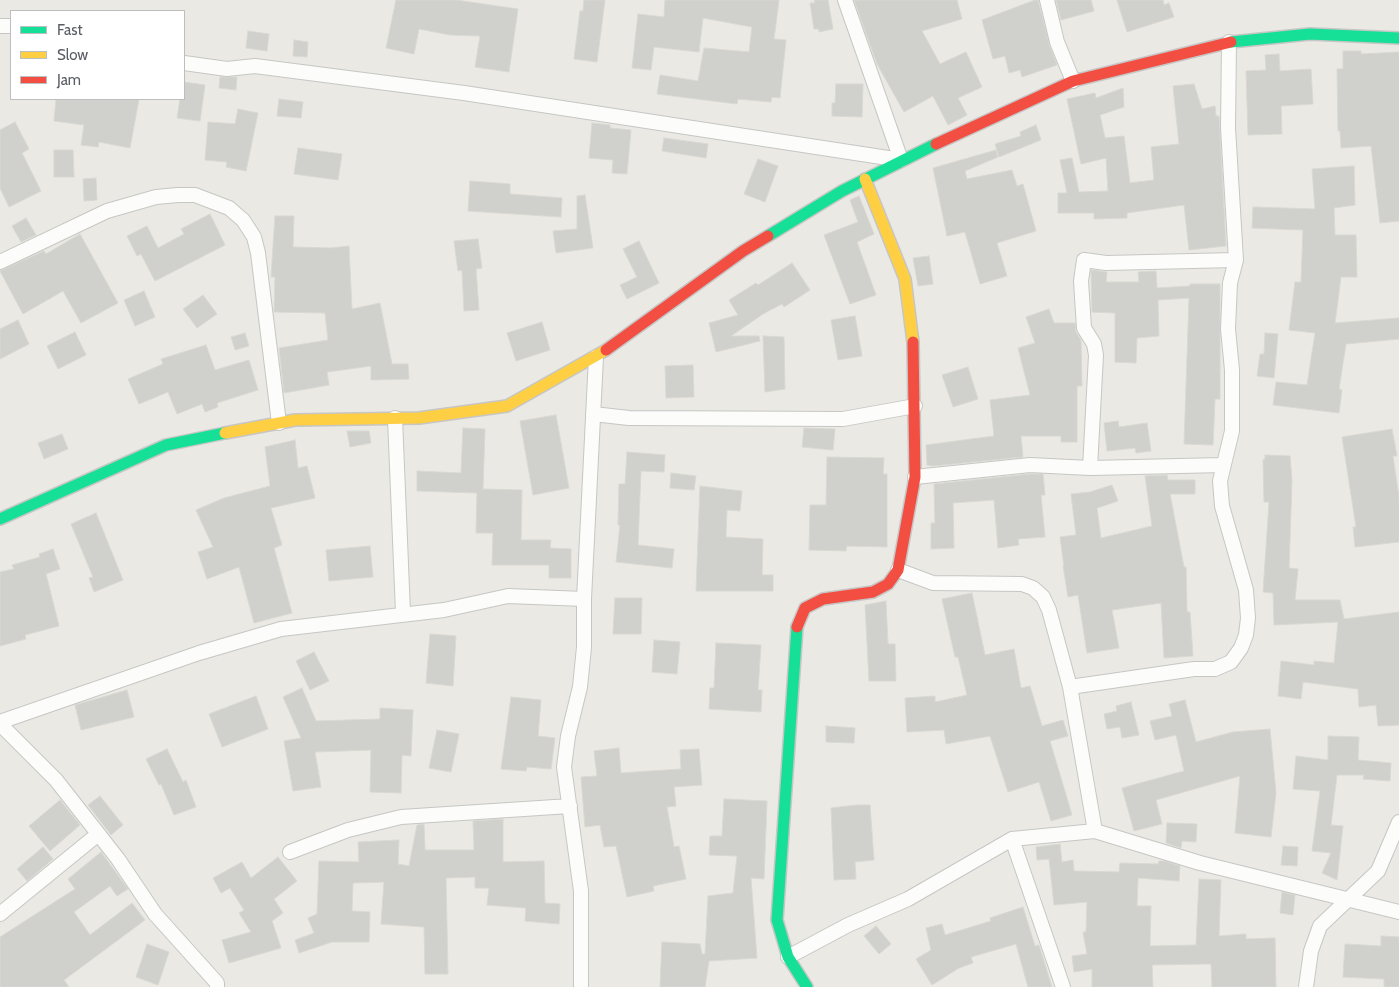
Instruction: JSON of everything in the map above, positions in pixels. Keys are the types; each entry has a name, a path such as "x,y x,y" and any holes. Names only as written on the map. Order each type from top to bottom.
{"street":[{"path":"844,0 901,160"},
{"path":"1047,0 1057,42 1073,81"},
{"path":"0,519 166,445 295,420 419,418 507,406 596,357 743,250 865,179 901,160 1073,81 1229,42 1310,34 1399,38"},
{"path":"1070,687 1194,669 1215,669 1231,662 1241,648 1248,618 1246,590 1222,506 1220,482 1232,431 1232,370 1228,329 1230,283 1236,260 1228,128 1229,42"},
{"path":"185,63 227,69 255,66 464,93 901,160"},
{"path":"807,987 788,957 777,920 797,624 805,608 823,599 838,595 873,592 888,584 898,570 915,477 913,339 905,279 865,179"},
{"path":"0,262 107,211 148,199 178,194 196,196 229,208 243,220 254,237 258,253 279,424"},
{"path":"1090,468 1096,355 1094,344 1084,328 1081,281 1084,260 1106,263 1236,260"},
{"path":"581,987 582,891 564,767 568,736 580,688 584,647 584,599 596,357"},
{"path":"593,414 629,418 843,419 915,406"},
{"path":"395,418 403,614"},
{"path":"915,477 1030,465 1090,468 1224,465"},
{"path":"898,570 933,582 1010,583 1033,588 1043,597 1050,610 1070,687 1095,831"},
{"path":"217,987 217,983 155,914 118,859 97,835 56,780 0,723 198,653 281,629 444,610 508,596 584,599"},
{"path":"290,852 348,830 401,817 570,806"},
{"path":"1306,987 1311,951 1320,926 1378,871 1399,822"},
{"path":"788,957 848,925 908,899 1012,839 1095,831 1200,864 1399,912"},
{"path":"0,914 97,835"},
{"path":"1012,839 1063,987"}],"building":[{"path":"396,0 456,0 518,9 509,72 475,67 480,36 450,35 419,29 414,54 386,48"},
{"path":"584,0 605,0 597,62 574,59 580,11 583,11"},
{"path":"665,0 779,0 774,39 786,40 780,98 772,97 771,102 738,99 737,104 657,94 660,75 698,81 704,48 749,52 752,27 703,18 699,52 654,47 651,70 632,68 638,14 664,17"},
{"path":"814,0 828,0 833,29 819,32 819,29 814,29 810,3 815,3"},
{"path":"854,0 957,0 962,19 922,31 940,64 966,52 982,87 958,98 967,115 948,125 933,96 904,112 877,64"},
{"path":"1038,0 1049,44 1057,65 1022,77 1020,70 1009,73 1005,56 993,59 982,20"},
{"path":"1056,0 1091,0 1094,11 1061,20"},
{"path":"1117,0 1163,0 1164,5 1169,3 1174,17 1127,32"},
{"path":"248,31 269,34 267,51 246,48"},
{"path":"294,40 308,42 307,57 293,56"},
{"path":"1343,51 1361,51 1361,54 1399,52 1399,221 1380,223 1371,146 1341,148 1340,131 1338,131 1337,69 1343,69"},
{"path":"1279,54 1280,71 1311,69 1313,104 1281,106 1282,134 1248,135 1246,71 1266,70 1265,55"},
{"path":"220,77 237,77 236,90 219,88"},
{"path":"185,82 205,85 200,121 177,118 180,100 185,100"},
{"path":"836,84 863,84 862,117 832,116 832,103 835,103"},
{"path":"1194,84 1202,109 1215,106 1216,116 1219,116 1226,246 1189,250 1184,205 1127,213 1127,218 1094,219 1094,213 1058,213 1058,193 1067,193 1060,160 1072,158 1079,192 1108,191 1106,158 1081,164 1067,99 1095,93 1096,98 1123,88 1124,107 1100,115 1105,138 1124,136 1130,183 1154,180 1151,147 1179,144 1173,86"},
{"path":"279,99 303,102 301,118 277,116"},
{"path":"56,100 139,100 130,148 99,142 98,147 81,145 84,125 54,121"},
{"path":"238,109 258,113 246,171 226,167 227,162 205,160 208,122 235,124"},
{"path":"15,122 29,149 22,153 41,191 9,207 0,188 0,130"},
{"path":"592,123 610,125 610,128 631,130 627,174 612,173 613,160 589,158"},
{"path":"1036,125 1041,140 999,157 995,144 1021,136 1020,132"},
{"path":"664,138 708,144 706,158 662,151"},
{"path":"298,148 342,154 338,180 294,174"},
{"path":"54,150 73,150 74,177 54,177"},
{"path":"996,150 998,157 965,171 967,179 1012,170 1017,186 1023,184 1036,231 997,243 1007,276 980,284 965,232 947,236 933,168"},
{"path":"758,159 778,166 765,202 744,194"},
{"path":"1354,166 1355,205 1334,208 1335,235 1356,235 1357,277 1341,277 1335,323 1399,318 1399,339 1346,344 1339,389 1342,390 1339,413 1273,405 1276,382 1307,385 1315,333 1289,330 1295,282 1301,282 1303,230 1252,228 1253,207 1315,209 1312,169"},
{"path":"96,178 97,200 84,201 83,179"},
{"path":"470,181 510,184 510,194 562,198 561,217 468,211"},
{"path":"585,195 593,248 556,253 553,231 577,229 577,196"},
{"path":"859,196 874,234 857,242 876,295 850,304 824,235 858,222 850,200"},
{"path":"210,214 225,245 155,281 141,254 137,256 127,236 147,226 158,248 184,234 181,229"},
{"path":"275,216 294,216 293,247 331,248 349,246 352,309 380,303 392,364 408,364 409,379 371,380 371,366 327,372 329,385 284,393 279,348 328,340 325,313 274,312 275,277 271,277"},
{"path":"26,218 36,235 21,242 12,226"},
{"path":"80,234 118,303 81,323 63,291 23,314 0,271 44,251 46,254"},
{"path":"478,239 482,268 476,269 479,310 464,311 462,270 458,271 454,241"},
{"path":"639,241 659,283 627,299 620,285 637,277 623,249"},
{"path":"929,256 933,284 918,286 913,258"},
{"path":"792,263 810,290 784,307 782,304 763,314 731,336 759,336 760,341 716,352 709,323 738,315 729,300 756,283 758,285"},
{"path":"1091,270 1107,272 1106,282 1139,282 1138,272 1156,271 1157,288 1190,286 1190,284 1220,284 1220,399 1215,399 1213,445 1184,444 1189,298 1158,300 1159,336 1137,338 1136,363 1115,362 1115,313 1092,312"},
{"path":"144,291 155,317 135,326 124,300"},
{"path":"203,295 217,314 197,328 183,309"},
{"path":"1049,309 1054,323 1075,323 1076,332 1081,340 1082,386 1077,386 1077,442 1061,442 1061,436 1021,436 1023,457 927,465 926,445 994,436 990,400 1030,395 1018,348 1035,343 1026,317"},
{"path":"855,316 862,356 838,360 831,320"},
{"path":"18,320 29,344 0,359 0,329"},
{"path":"542,322 550,350 516,361 507,333"},
{"path":"75,332 86,355 58,369 47,346"},
{"path":"245,333 249,346 235,350 231,337"},
{"path":"1265,333 1278,334 1274,378 1257,376 1260,354 1264,354"},
{"path":"763,336 784,337 785,389 765,392"},
{"path":"206,345 215,370 249,360 258,390 217,403 218,407 205,412 202,404 177,414 168,392 139,404 128,379 163,364 161,359"},
{"path":"693,365 694,397 666,398 665,366"},
{"path":"968,367 978,399 953,407 942,375"},
{"path":"556,415 569,488 533,495 520,421"},
{"path":"1118,421 1119,427 1147,423 1151,451 1136,453 1135,448 1107,451 1104,423"},
{"path":"463,428 485,429 483,489 522,490 521,540 551,540 550,548 571,549 571,578 549,578 549,565 492,565 493,533 476,533 477,493 417,491 417,471 461,473"},
{"path":"804,428 835,429 833,450 802,447"},
{"path":"1392,429 1397,456 1393,456 1399,497 1399,542 1355,547 1353,527 1356,527 1342,437"},
{"path":"347,431 369,431 371,443 350,447"},
{"path":"62,434 68,449 44,459 38,443"},
{"path":"295,440 298,468 307,466 315,498 271,508 282,545 274,548 292,613 254,623 239,567 207,579 198,552 213,547 196,510 224,498 270,486 265,447"},
{"path":"627,452 665,455 664,472 641,471 638,545 674,549 672,568 616,562 620,525 618,525 619,484 625,484"},
{"path":"1265,455 1290,456 1292,480 1289,568 1298,569 1295,600 1340,600 1344,619 1399,612 1399,725 1378,726 1376,705 1359,707 1358,689 1303,682 1301,699 1278,696 1281,661 1314,665 1314,661 1334,663 1338,622 1274,625 1273,593 1263,592 1269,502 1264,502 1263,460"},
{"path":"827,457 884,458 883,474 887,474 887,547 847,546 846,551 809,550 810,505 826,505"},
{"path":"671,473 696,476 694,490 670,488"},
{"path":"1043,474 1045,495 1041,495 1045,537 1018,539 1019,545 998,548 994,500 953,503 954,548 931,549 931,523 935,523 934,484"},
{"path":"1167,475 1168,480 1195,480 1195,494 1170,494 1184,567 1186,567 1187,612 1190,612 1193,656 1164,658 1161,603 1112,610 1119,648 1087,653 1078,595 1068,597 1060,537 1076,535 1071,494 1090,492 1112,485 1118,501 1097,508 1101,538 1152,526 1145,476"},
{"path":"700,486 742,491 740,511 727,510 726,537 763,539 762,575 773,575 773,591 696,591"},
{"path":"96,513 123,580 94,592 89,578 93,577 71,524"},
{"path":"370,546 373,577 329,581 326,550"},
{"path":"53,549 60,569 46,574 59,626 25,635 26,639 0,646 0,572 14,569 12,565 40,557 39,554"},
{"path":"972,593 985,655 1014,649 1021,688 1030,686 1042,726 1063,720 1068,736 1050,741 1072,815 1051,821 1039,782 1008,792 990,736 946,744 944,730 907,732 905,698 935,696 935,702 967,695 958,657 955,657 942,599"},
{"path":"615,598 642,598 641,634 613,634"},
{"path":"886,601 888,644 895,644 896,681 869,681 865,605"},
{"path":"430,634 456,636 453,686 426,683"},
{"path":"654,640 680,642 677,674 652,672"},
{"path":"716,643 761,645 758,690 762,690 761,712 709,709 710,688 714,688"},
{"path":"314,652 329,681 310,690 296,661"},
{"path":"302,688 316,721 380,719 380,708 413,710 411,756 402,755 401,793 370,792 371,750 315,752 321,787 293,791 284,741 301,738 283,697"},
{"path":"127,690 134,717 81,730 75,705"},
{"path":"256,696 268,729 222,747 209,714"},
{"path":"511,697 541,700 538,736 555,738 551,769 527,767 526,771 501,769"},
{"path":"1185,700 1196,742 1233,732 1270,729 1276,793 1271,837 1235,833 1240,776 1156,800 1162,824 1134,831 1122,788 1184,771 1176,735 1155,740 1150,721 1172,716 1169,704"},
{"path":"1131,702 1139,735 1122,738 1120,727 1107,729 1104,714 1117,711 1116,706"},
{"path":"826,726 855,728 854,743 826,742"},
{"path":"437,730 459,734 451,772 429,768"},
{"path":"1328,736 1359,737 1358,760 1391,763 1390,781 1363,779 1364,775 1337,775 1331,825 1343,826 1337,880 1322,873 1331,853 1312,851 1320,791 1293,789 1296,756 1328,760"},
{"path":"619,748 621,773 681,769 680,750 699,749 702,785 674,787 676,806 667,807 674,847 679,846 686,879 653,886 654,891 627,897 616,846 604,847 600,825 585,827 581,777 597,776 594,751"},
{"path":"167,749 183,782 186,780 196,807 174,815 161,784 159,785 146,759"},
{"path":"100,796 123,825 111,835 88,805"},
{"path":"724,799 767,801 764,879 751,878 757,958 709,961 705,987 660,987 662,942 700,944 702,954 705,954 708,896 733,893 737,856 709,855 710,836 722,836"},
{"path":"60,800 80,825 50,851 29,826"},
{"path":"870,805 874,860 855,862 856,879 834,880 831,808"},
{"path":"503,819 503,862 544,861 545,903 560,904 559,924 525,921 526,908 487,905 489,888 475,888 475,877 446,878 448,974 425,974 424,927 381,924 384,882 353,883 352,911 370,912 369,942 332,942 299,953 295,940 314,933 308,918 317,914 319,861 359,862 358,842 399,840 398,864 409,866 417,825 424,824 425,850 474,850 473,821"},
{"path":"1167,823 1197,824 1196,842 1182,841 1181,848 1166,843"},
{"path":"1060,844 1062,862 1073,860 1074,871 1119,872 1120,863 1158,864 1159,861 1180,866 1179,881 1138,878 1137,906 1151,906 1150,946 1196,945 1199,879 1221,880 1219,936 1246,934 1246,939 1275,938 1276,987 1212,987 1211,964 1204,964 1152,965 1153,987 1092,987 1092,969 1074,972 1072,956 1087,954 1083,932 1086,932 1087,902 1054,905 1049,859 1037,860 1036,847"},
{"path":"1283,846 1298,847 1297,866 1281,865"},
{"path":"43,847 53,859 27,881 17,869"},
{"path":"101,852 128,889 117,896 110,886 74,912 90,935 132,903 145,920 64,980 69,987 0,987 0,937 75,889 68,879"},
{"path":"278,857 297,881 274,899 283,913 272,921 281,948 229,963 222,940 251,932 239,913 244,910 230,888 221,893 213,878 242,862 251,878"},
{"path":"1282,892 1295,895 1293,915 1280,913"},
{"path":"1023,907 1035,946 1039,945 1052,987 1028,987 1016,944 971,957 973,963 959,968 932,985 916,959 931,950 926,928 942,924 945,935 991,921 990,918"},
{"path":"876,926 891,944 879,954 864,936"},
{"path":"1381,936 1399,937 1399,987 1384,987 1384,979 1343,977 1345,944 1381,946"},
{"path":"147,944 169,952 158,985 136,977"}],"traffic: fast":[{"path":"1231,42 1310,34 1399,38"},
{"path":"768,236 842,191 936,144"},
{"path":"0,519 166,445 225,433"},
{"path":"797,627 777,920 788,957 807,987"}],"traffic: slow":[{"path":"865,179 905,279 913,342"},
{"path":"225,433 295,420 419,418 507,406 606,350"}],"traffic: jam":[{"path":"936,144 1073,81 1231,42"},
{"path":"606,350 743,251 768,236"},
{"path":"797,627 805,608 823,599 873,592 888,584 898,570 915,477 913,342"}]}
